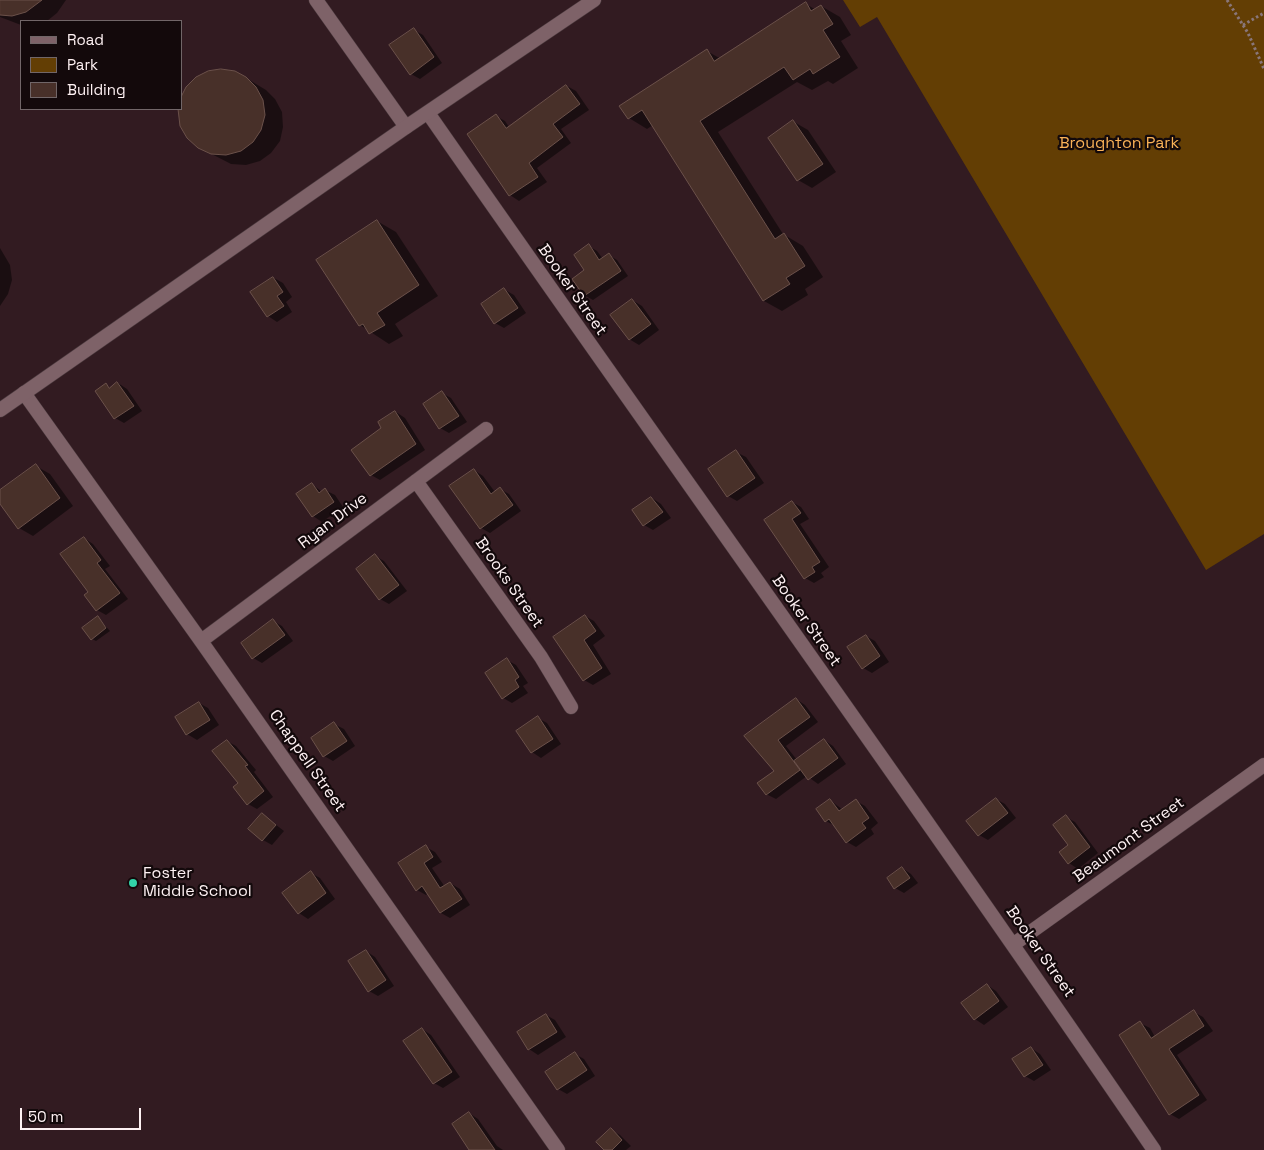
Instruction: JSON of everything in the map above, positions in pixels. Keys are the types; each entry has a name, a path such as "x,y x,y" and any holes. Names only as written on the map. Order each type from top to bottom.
{"street":[{"path":"316,0 406,127"},
{"path":"0,410 406,127 594,0"},
{"name":"Booker Street","path":"428,113 632,407 1014,944 1154,1150"},
{"name":"Chappell Street","path":"24,393 201,641 558,1150"},
{"name":"Ryan Drive","path":"201,641 486,429"},
{"name":"Brooks Street","path":"416,481 541,657 570,706"},
{"name":"Beaumont Street","path":"1014,944 1264,765"}],"path":[{"path":"1228,0 1243,25 1264,69"},
{"path":"1243,25 1264,13"}],"green space":[{"name":"Broughton Park","path":"843,0 1264,0 1264,534 1206,570 877,17 860,27"}],"building":[{"path":"0,0 42,0 26,12 12,16 0,15"},
{"path":"806,2 811,11 821,5 833,24 823,30 840,57 813,74 810,69 793,80 784,67 700,121 775,239 784,233 805,266 786,278 790,284 763,301 642,110 628,119 619,106 707,49 714,61"},
{"path":"414,28 434,57 410,75 389,45"},
{"path":"221,69 235,71 246,77 256,87 263,100 265,115 261,130 253,142 241,151 226,155 211,154 198,148 187,138 180,126 178,110 182,110 182,95 186,87 196,77 208,71"},
{"path":"566,85 580,104 553,124 563,137 529,163 538,177 509,196 467,134 496,114 506,128"},
{"path":"793,120 823,164 797,181 768,138"},
{"path":"377,220 419,285 377,313 385,325 369,334 363,324 359,326 316,260"},
{"path":"589,244 599,260 609,253 621,271 584,296 572,279 584,270 574,255"},
{"path":"273,277 283,292 277,296 284,306 267,317 250,292"},
{"path":"504,288 518,308 494,324 481,304"},
{"path":"632,299 651,324 629,340 610,315"},
{"path":"117,382 134,406 114,419 95,391 106,383 109,388"},
{"path":"442,391 459,416 439,429 423,404"},
{"path":"395,411 416,444 370,476 351,450 381,428 378,422"},
{"path":"736,450 755,478 727,497 708,469"},
{"path":"36,464 60,498 18,529 0,504 0,490"},
{"path":"474,469 491,494 500,487 513,505 480,529 449,486"},
{"path":"312,483 319,493 325,488 334,502 312,517 296,494"},
{"path":"651,497 663,512 643,526 632,510"},
{"path":"792,501 801,513 792,519 820,562 812,567 815,572 804,579 764,520"},
{"path":"84,537 101,560 97,563 120,593 96,611 84,595 88,592 60,554"},
{"path":"375,554 399,585 379,600 356,569"},
{"path":"585,615 596,631 584,640 602,668 583,681 553,637"},
{"path":"98,616 106,628 91,640 82,628"},
{"path":"273,619 285,635 252,659 241,643"},
{"path":"866,635 880,656 862,669 847,647"},
{"path":"507,658 519,677 515,680 519,687 502,699 485,673"},
{"path":"796,698 810,717 778,740 800,770 766,795 757,783 774,771 744,736"},
{"path":"199,702 210,720 186,735 175,717"},
{"path":"538,716 553,739 531,753 516,731"},
{"path":"334,722 347,741 323,757 311,738"},
{"path":"824,739 838,758 808,780 794,761"},
{"path":"227,740 248,765 245,766 264,791 247,805 233,787 238,783 212,751"},
{"path":"996,798 1008,813 978,836 966,821"},
{"path":"830,799 839,811 856,799 869,818 862,823 866,828 846,843 829,819 825,822 816,809"},
{"path":"262,813 276,825 262,841 248,829"},
{"path":"1066,815 1090,847 1068,864 1059,852 1068,845 1053,825"},
{"path":"426,845 433,857 424,863 440,888 450,882 462,899 440,913 422,886 416,891 398,863"},
{"path":"902,867 910,878 894,889 887,878"},
{"path":"311,871 326,893 298,914 282,893"},
{"path":"366,950 386,980 368,992 348,961"},
{"path":"987,984 999,1001 974,1020 961,1003"},
{"path":"1194,1010 1204,1026 1169,1049 1199,1095 1169,1115 1119,1035 1140,1021 1151,1038"},
{"path":"546,1014 557,1032 528,1050 517,1032"},
{"path":"422,1028 452,1072 433,1084 403,1041"},
{"path":"1031,1047 1043,1065 1024,1077 1012,1059"},
{"path":"575,1052 587,1070 557,1090 545,1072"},
{"path":"469,1112 495,1150 469,1150 452,1124"},
{"path":"611,1128 622,1140 612,1150 604,1150 596,1142"}],"place":[{"name":"Foster Middle School","path":"133,883"}]}
